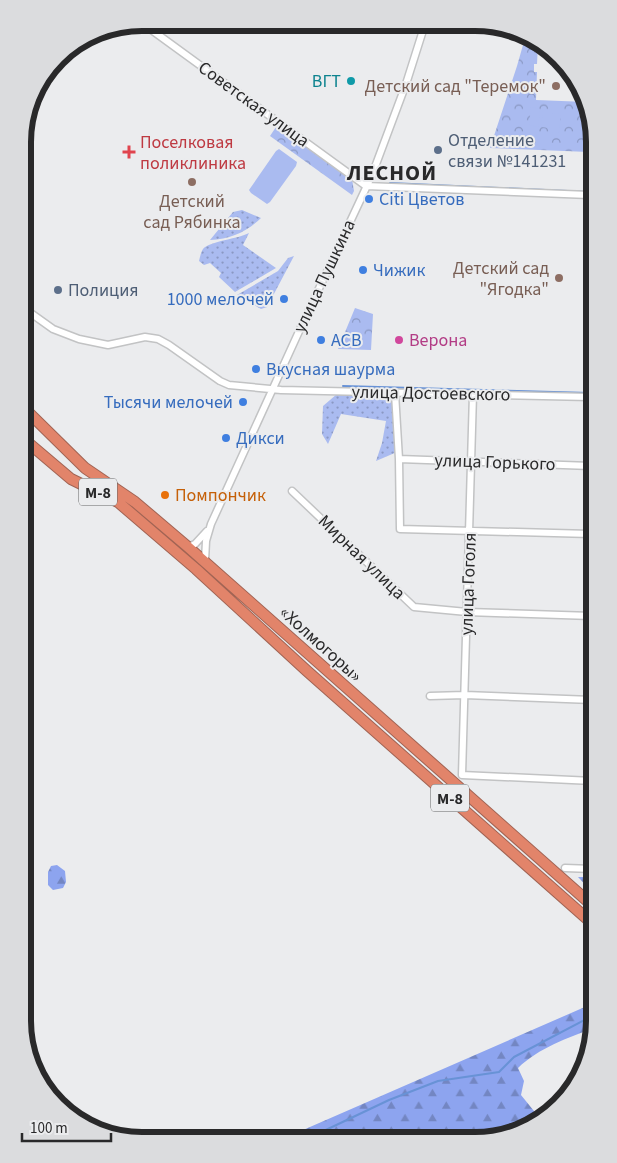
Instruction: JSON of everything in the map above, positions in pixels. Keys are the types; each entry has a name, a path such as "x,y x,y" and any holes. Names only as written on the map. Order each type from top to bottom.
{"highway":[{"name":"«Холмогоры»","path":"31,415 86,468 135,502 188,547 586,900"},
{"name":"«Холмогоры»","path":"31,445 71,479 118,502 196,569 307,671 586,918"}],"street":[{"name":"Советская улица","path":"153,31 366,186"},
{"name":"улица Пушкина","path":"212,524 272,389 372,175 403,94 423,31"},
{"path":"366,186 586,195"},
{"name":"улица Достоевского","path":"31,314 53,330 79,339 108,345 145,337 158,339 229,385 272,389 586,397"},
{"path":"395,393 399,459 400,529 586,534"},
{"name":"улица Гоголя","path":"473,394 462,775 586,781"},
{"name":"улица Горького","path":"399,459 586,466"},
{"name":"Мирная улица","path":"292,491 414,608 467,612 586,616"},
{"path":"188,547 202,538 212,524"},
{"path":"205,562 206,541 212,524"},
{"path":"430,696 465,695 586,700"},
{"path":"565,868 586,869"}],"green space":[{"path":"524,43 538,51 537,64 534,64 534,72 537,72 536,100 578,102 584,121 586,152 490,148"},
{"path":"531,107 540,109 538,127 529,125"},
{"path":"543,109 553,110 552,113 561,114 559,133 550,132 550,128 541,127"},
{"path":"278,124 352,179 354,191 352,195 270,136"},
{"path":"279,149 297,162 296,166 267,204 249,190"},
{"path":"242,210 261,218 238,234 210,240 233,212"},
{"path":"249,233 243,245 276,268 235,292 219,277 221,273 210,263 204,265 199,261 202,250 207,246"},
{"path":"294,256 267,307 261,309 237,295 278,271 288,258"},
{"path":"355,308 373,314 371,350 338,349"},
{"path":"337,394 392,397 397,452 376,461 386,421 341,414 328,444 322,434 323,406"},
{"path":"57,865 65,871 66,882 63,888 53,890 48,885 48,872 51,866"},
{"path":"578,877 586,877 586,886"},
{"path":"586,1006 586,1031 544,1049 518,1068 524,1081 521,1095 536,1113 524,1120 504,1128 475,1132 298,1132"}],"waterway":[{"path":"390,183 586,192"},
{"path":"343,386 586,393"},
{"path":"322,1132 389,1100 438,1081 499,1072 514,1057 586,1019"}],"place":[{"name":"ВГТ","path":"351,81"},
{"name":"Детский сад \"Теремок\"","path":"556,86"},
{"name":"Отделение связи №141231","path":"438,150"},
{"name":"Поселковая поликлиника","path":"129,152"},
{"name":"Детский сад Рябинка","path":"192,182"},
{"name":"Citi Цветов","path":"369,199"},
{"name":"Чижик","path":"363,270"},
{"name":"Детский сад \"Ягодка\"","path":"559,278"},
{"name":"Полиция","path":"58,290"},
{"name":"1000 мелочей","path":"284,299"},
{"name":"АСВ","path":"321,340"},
{"name":"Верона","path":"399,340"},
{"name":"Вкусная шаурма","path":"256,369"},
{"name":"Тысячи мелочей","path":"243,402"},
{"name":"Дикси","path":"226,438"},
{"name":"Помпончик","path":"165,495"}],"district":[{"name":"ЛЕСНОЙ","path":"392,172"}]}
